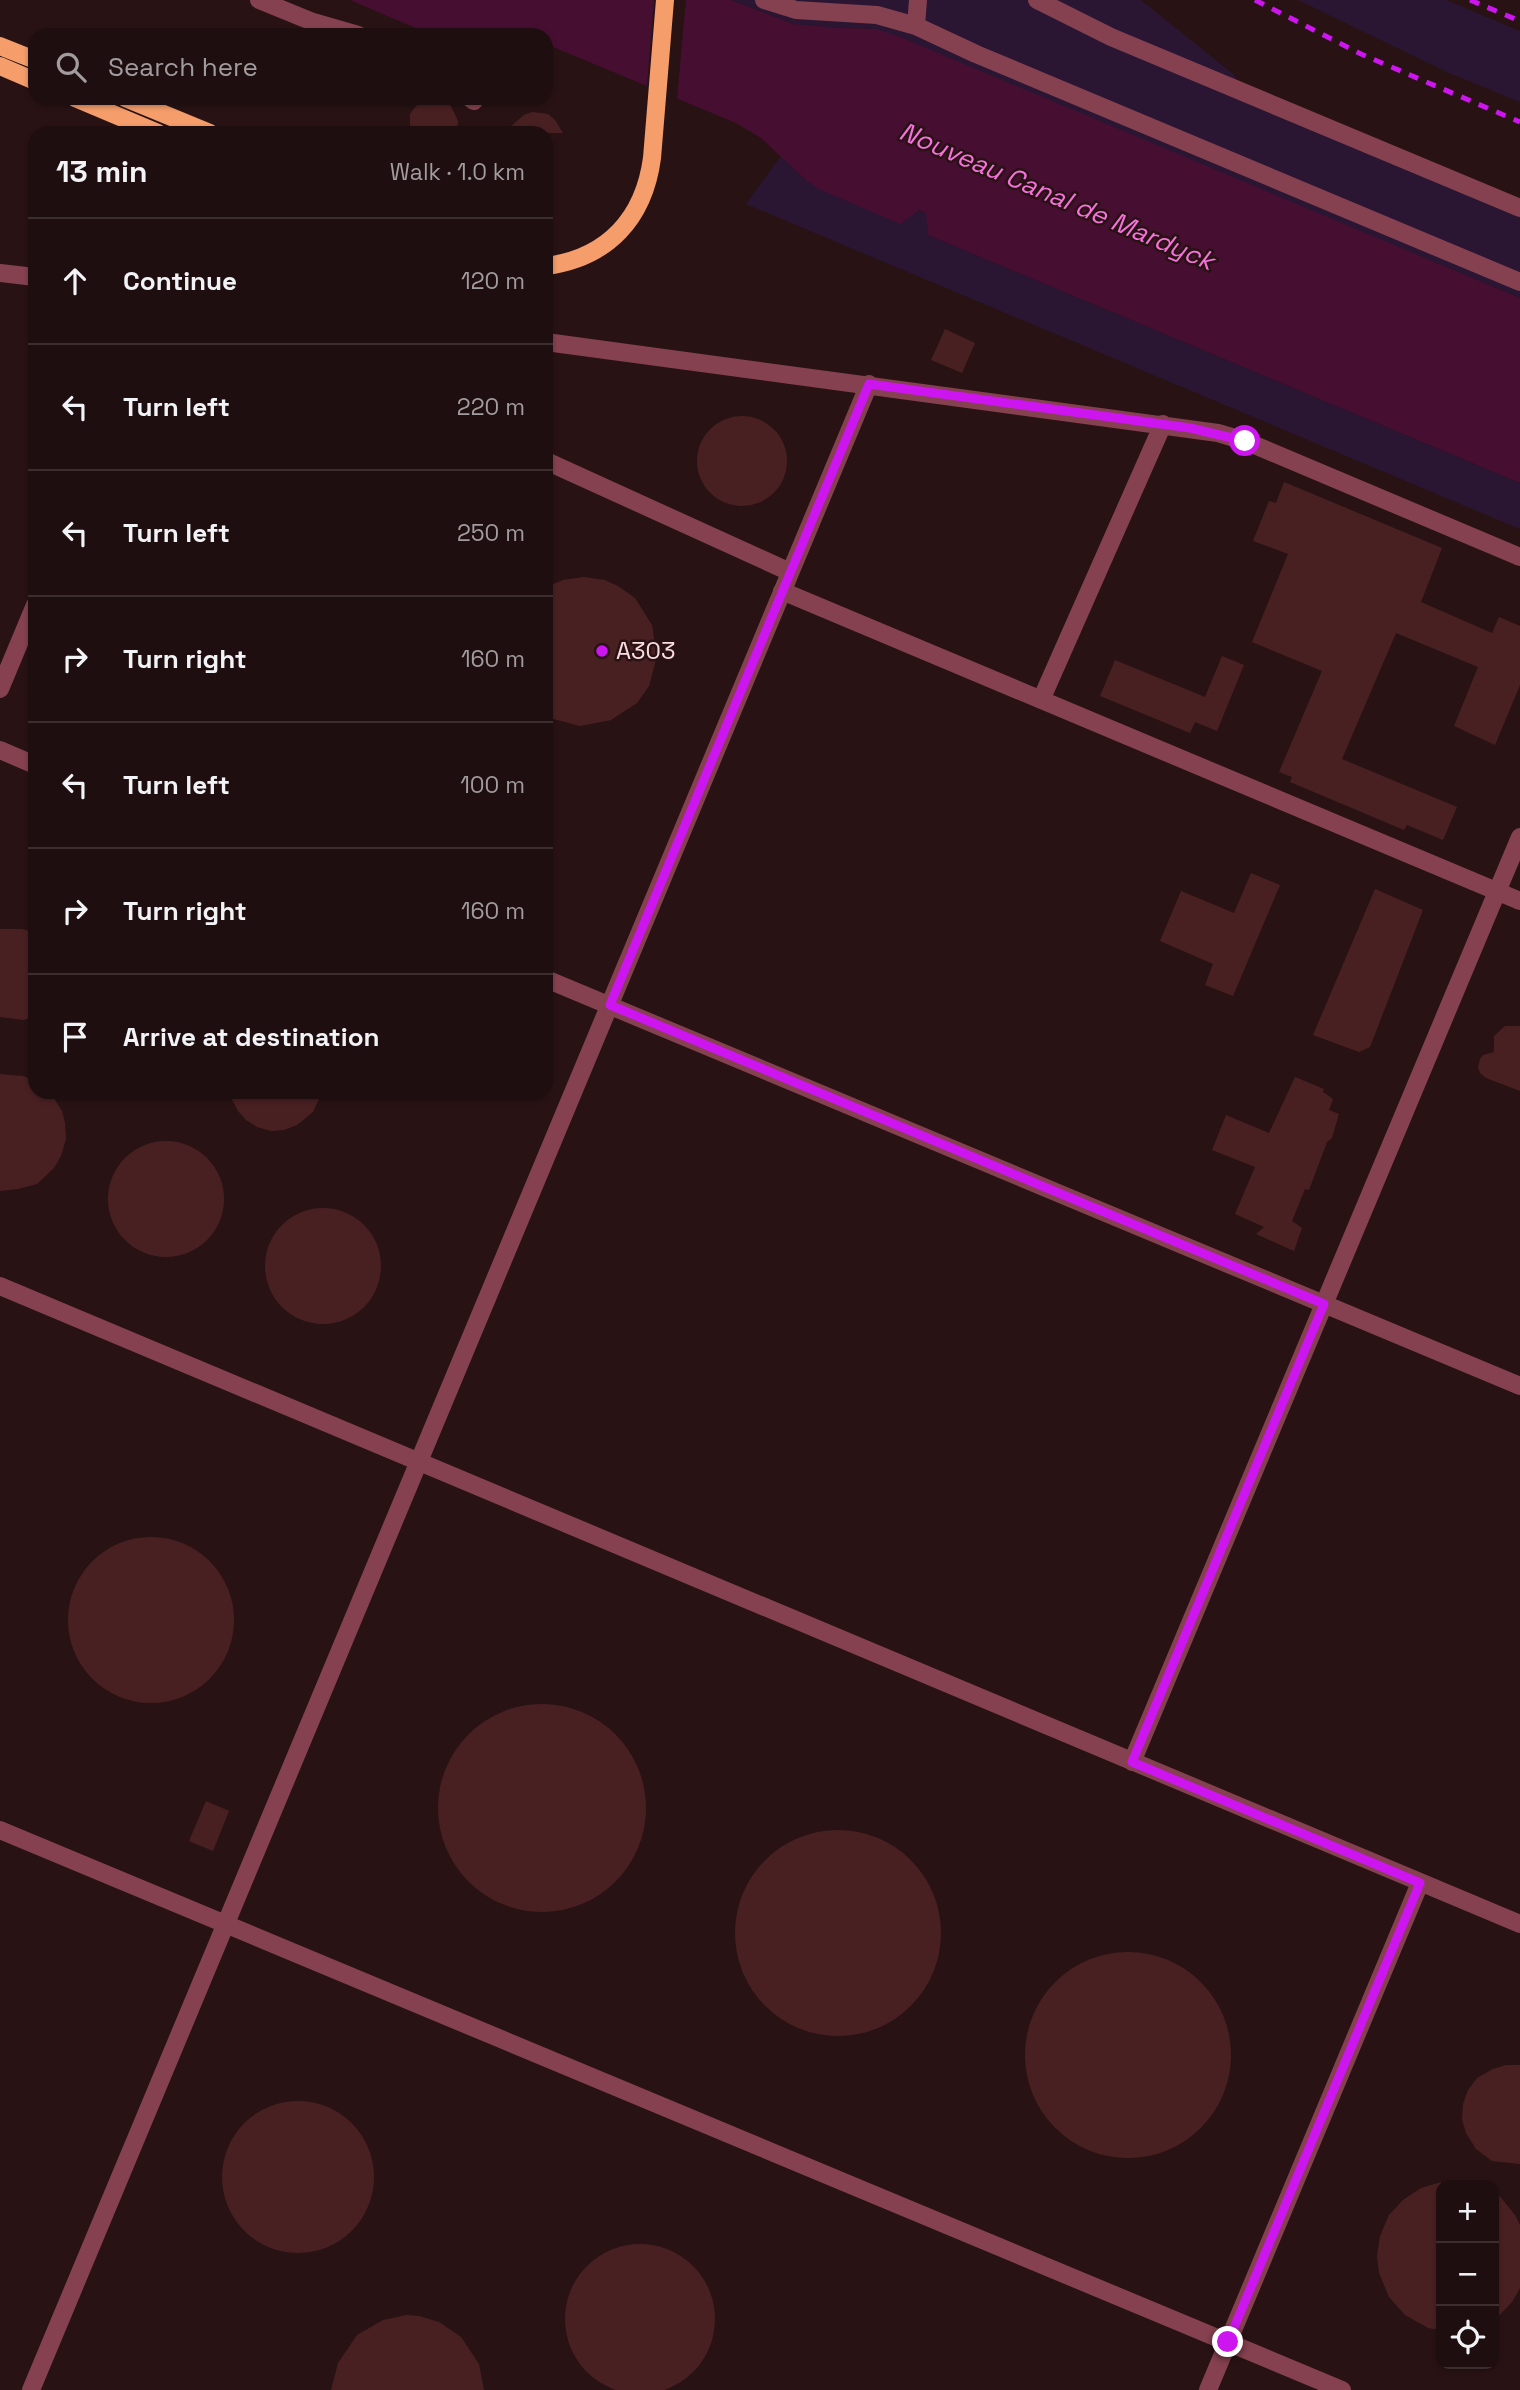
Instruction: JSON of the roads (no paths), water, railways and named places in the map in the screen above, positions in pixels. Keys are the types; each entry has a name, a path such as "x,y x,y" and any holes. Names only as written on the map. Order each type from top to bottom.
{"main road":[{"path":"553,264 597,249 622,230 645,194 652,158 665,0"},
{"path":"0,46 28,57"},
{"path":"0,66 28,78"},
{"path":"92,105 141,126"},
{"path":"142,105 194,126"}],"lane":[{"path":"259,0 334,28"},
{"path":"764,0 796,10 877,15 916,26 976,54 1520,282"},
{"path":"916,26 918,0"},
{"path":"1037,0 1111,37 1520,208"},
{"path":"0,273 28,276"},
{"path":"553,343 1218,433 1245,441 1520,556"},
{"path":"31,2390 869,384"},
{"path":"1041,700 1163,424"},
{"path":"553,464 790,572"},
{"path":"782,591 1520,901"},
{"path":"0,689 28,622"},
{"path":"0,750 28,762"},
{"path":"1132,1762 1520,838"},
{"path":"553,982 1520,1387"},
{"path":"0,1286 1520,1924"},
{"path":"0,1829 1342,2390"},
{"path":"1208,2390 1420,1883"}],"water":[{"name":"Nouveau Canal de Mardyck","path":"350,0 731,0 793,24 876,29 900,37 1520,298 1520,483 928,235 926,213 919,210 900,224 819,189 761,138 736,123 553,47 553,28 416,28"}],"railway":[{"path":"1255,0 1361,54 1520,122"},
{"path":"1470,0 1520,21"}],"place":[{"name":"A303","path":"602,651"}]}
